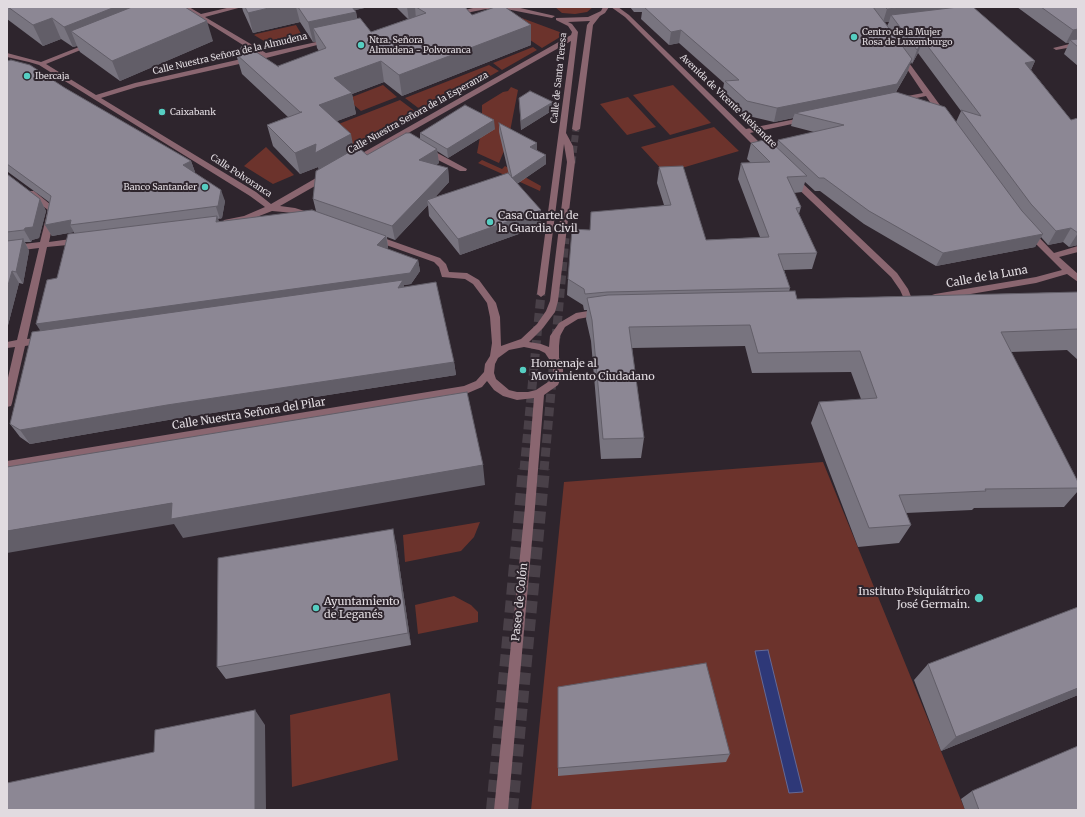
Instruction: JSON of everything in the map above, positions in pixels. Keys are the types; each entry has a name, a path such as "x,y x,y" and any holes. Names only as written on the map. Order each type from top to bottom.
{"street":[{"path":"174,10 181,7"},
{"path":"185,7 266,56"},
{"path":"200,16 239,7"},
{"path":"448,15 486,7 512,8 555,17 581,20 597,16 604,12 606,7"},
{"path":"542,7 546,12 555,17"},
{"name":"Avenida de Vicente Aleixandre","path":"614,7 631,16 774,160"},
{"path":"576,128 590,25 597,16"},
{"name":"Calle de Santa Teresa","path":"516,345 524,341 540,326 550,312 554,301 571,162 569,146 563,135 575,36 574,28 555,17"},
{"name":"Calle Nuestra Señora de la Esperanza","path":"345,165 407,134 575,36"},
{"name":"Calle Nuestra Señora de la Almudena","path":"96,97 135,85 340,39"},
{"path":"41,64 98,41"},
{"path":"1056,48 1078,44"},
{"path":"898,51 946,120"},
{"name":"Calle Polvoranca","path":"7,55 31,60 41,64 253,194 271,208 295,211 318,218"},
{"path":"21,65 31,60"},
{"path":"891,102 927,94"},
{"path":"745,132 814,118"},
{"path":"541,294 563,135"},
{"path":"422,148 446,162 463,169"},
{"path":"220,223 246,218 271,208 332,173"},
{"path":"791,176 894,275 908,299"},
{"path":"7,403 45,245 52,209 24,188"},
{"path":"1023,226 1052,256 1078,279"},
{"path":"368,236 437,260 443,266 445,275"},
{"path":"7,249 87,240"},
{"path":"1052,256 1078,249"},
{"name":"Calle de la Luna","path":"895,299 922,299 1036,280 1068,271"},
{"path":"436,283 445,275 452,274 467,276 473,280 485,294 491,303 495,317 497,342 495,356"},
{"path":"554,358 541,347 524,344 516,345 507,347 495,356 490,364 489,372 497,388 506,393 522,396 539,393 555,382 558,369 554,358 555,336 562,325 576,316 606,312"},
{"path":"7,345 52,339"},
{"name":"Calle Nuestra Señora del Pilar","path":"7,465 465,390 479,384 489,372"},
{"name":"Paseo de Colón","path":"500,810 530,507 539,393"}],"shaded area":[{"path":"555,7 593,7 587,12 575,14 562,13"},
{"path":"511,14 565,34 542,48 493,15"},
{"path":"296,25 303,37 269,44 254,35 256,34"},
{"path":"533,47 537,50 502,70 493,63"},
{"path":"489,65 499,71 425,113 405,98"},
{"path":"383,85 397,97 361,111 347,99"},
{"path":"673,85 711,123 670,135 633,95"},
{"path":"511,87 518,90 507,147 499,163 477,153 482,126 482,105 503,92 508,91"},
{"path":"628,97 656,127 627,135 600,104"},
{"path":"400,100 420,115 357,151 331,127"},
{"path":"714,127 739,151 665,173 641,147"},
{"path":"266,147 294,175 273,184 244,166"},
{"path":"482,160 502,169 505,166 541,186 540,191 478,163"},
{"path":"823,462 965,810 531,810 564,482"},
{"path":"480,522 474,537 461,551 405,562 403,535"},
{"path":"454,596 471,605 478,612 478,622 418,634 415,605"},
{"path":"390,693 398,760 292,787 290,715"}],"water":[{"path":"768,650 803,792 789,793 755,651"}],"building":[{"path":"8,7 115,7 64,27 52,18 33,25"},
{"path":"132,7 185,7 207,21 112,61 71,31"},
{"path":"245,7 273,7 248,13"},
{"path":"298,7 352,7 356,12 308,22"},
{"path":"416,7 465,7 472,15 495,7 505,7 531,25 399,75 381,61 334,78 352,93 319,105 351,134 315,153 316,144 295,153 267,125 302,112 300,112 236,54 244,44 279,67 278,66 326,48 313,28 360,18 371,32 426,13"},
{"path":"644,7 873,7 912,59 897,84 777,108 747,101 725,81 739,80 681,30 671,32"},
{"path":"885,7 906,7 887,9"},
{"path":"958,7 973,7 1035,61 1025,63 1071,120 1078,118 1078,233 1071,228 1056,231 1031,204 961,110 981,116 923,40 917,50 891,15"},
{"path":"1041,7 1078,7 1078,29 1073,30"},
{"path":"1078,39 1078,47 1070,40"},
{"path":"11,60 30,65 65,88 191,161 183,165 221,190 218,206 70,225 71,220 45,225 51,196 7,164 7,61"},
{"path":"530,91 553,102 521,121 519,98"},
{"path":"896,92 945,107 1022,211 1043,234 943,253 869,211 824,178 819,178 778,140 844,125 795,113"},
{"path":"465,105 494,120 447,149 420,133"},
{"path":"499,123 537,143 530,147 546,155 512,178"},
{"path":"406,133 410,133 437,149 419,160 448,168 392,226 313,199 316,171 358,147 367,155"},
{"path":"768,139 807,176 787,177 801,207 796,208 817,253 778,254 790,288 607,292 585,294 584,289 568,279 572,229 590,230 591,212 671,205 659,167 683,166 706,240 769,237 741,163 770,162 751,143"},
{"path":"508,173 541,210 458,239 427,200"},
{"path":"7,174 40,199 33,227 25,228 24,230 7,232"},
{"path":"312,210 386,236 377,245 418,260 410,273 36,324 47,280 57,278 68,234 217,216 216,222"},
{"path":"23,239 16,272 12,271 7,289 7,241"},
{"path":"403,280 398,288 436,282 454,362 167,405 20,430 10,424 32,332"},
{"path":"795,291 797,299 1078,292 1078,329 1001,332 1078,482 1078,488 985,489 986,491 899,495 911,525 869,528 819,402 877,398 860,351 758,353 750,325 629,327 644,438 603,439 592,320 587,298 608,295"},
{"path":"467,392 483,465 171,519 172,503 7,531 7,467"},
{"name":"Ayuntamiento de Leganés","path":"393,529 408,633 217,667 218,558"},
{"path":"1078,607 1078,688 956,737 928,664"},
{"path":"706,663 730,754 558,768 558,687"},
{"path":"255,710 255,810 7,810 7,783 154,752 155,730"},
{"path":"1078,746 1078,810 979,810 972,791"}],"tunnel":[{"path":"572,163 576,129"},
{"path":"556,338 565,238"},
{"path":"524,470 541,294"},
{"path":"544,470 554,358"},
{"path":"492,810 524,469"},
{"path":"512,810 544,469"}],"place":[{"name":"Centro de la Mujer Rosa de Luxemburgo","path":"854,37"},
{"name":"Ntra. Señora Almudena - Polvoranca","path":"361,45"},
{"name":"Ibercaja","path":"27,76"},
{"name":"Caixabank","path":"162,112"},
{"name":"Banco Santander","path":"205,187"},
{"name":"Casa Cuartel de la Guardia Civil","path":"490,222"},
{"name":"Homenaje al Movimiento Ciudadano","path":"523,370"},
{"name":"Instituto Psiquiátrico José Germain.","path":"979,598"},
{"name":"Ayuntamiento de Leganés","path":"316,608"}]}
